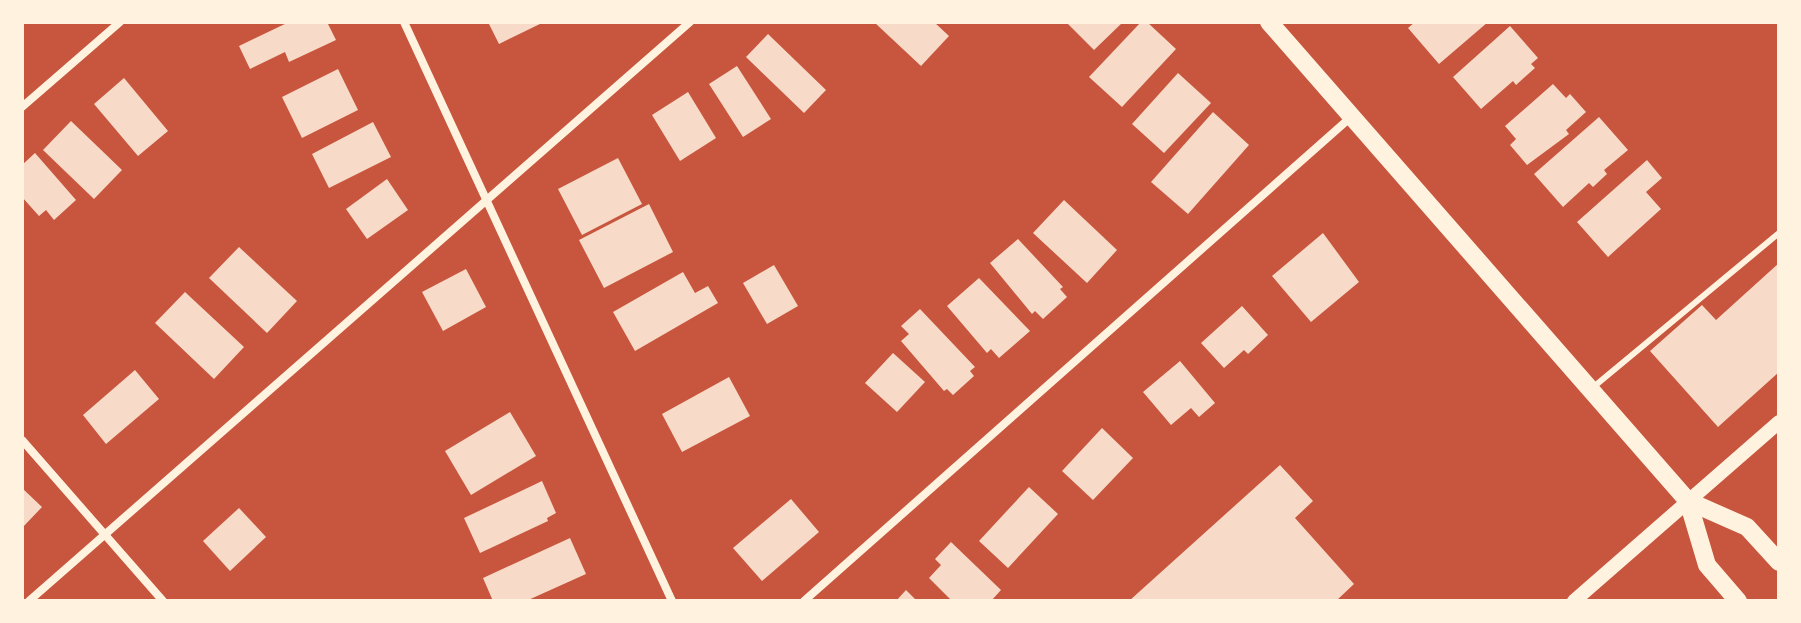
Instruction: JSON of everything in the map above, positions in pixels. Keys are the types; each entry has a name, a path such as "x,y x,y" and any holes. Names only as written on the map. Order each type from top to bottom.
{"main road":[{"path":"1269,22 1688,501 1747,527 1779,562"},
{"path":"1688,501 1707,565 1738,601"}],"street":[{"path":"22,107 120,22"},
{"path":"404,22 672,601"},
{"path":"29,601 690,22"},
{"path":"804,601 1352,116"},
{"path":"1574,601 1779,422"},
{"path":"22,440 163,601"}],"lane":[{"path":"1590,390 1779,233"}],"building":[{"path":"289,22 327,22 336,40 289,62 285,52 250,69 239,46"},
{"path":"488,22 544,22 499,44"},
{"path":"874,22 934,22 949,36 921,66"},
{"path":"1066,22 1123,22 1094,50"},
{"path":"1141,22 1147,22 1176,49 1122,107 1089,77"},
{"path":"1415,22 1488,22 1439,64 1408,28"},
{"path":"1510,26 1538,58 1531,64 1535,68 1516,85 1513,81 1481,109 1453,77"},
{"path":"768,34 826,90 804,113 746,57"},
{"path":"737,66 771,119 743,137 709,84"},
{"path":"338,69 358,110 302,138 282,97"},
{"path":"1178,73 1211,103 1164,153 1132,124"},
{"path":"124,78 168,131 138,156 94,104"},
{"path":"1553,84 1566,98 1570,94 1586,112 1566,130 1569,134 1527,165 1510,145 1516,139 1505,126"},
{"path":"688,92 716,138 680,161 652,115"},
{"path":"1213,112 1249,145 1188,214 1151,182"},
{"path":"1599,117 1628,150 1604,170 1607,174 1593,187 1589,183 1563,207 1534,174"},
{"path":"71,121 122,170 94,199 43,150"},
{"path":"373,122 391,157 329,188 312,154"},
{"path":"35,153 76,200 54,220 46,210 39,216 22,197 22,165"},
{"path":"618,158 642,204 582,235 558,189"},
{"path":"1647,160 1662,178 1646,192 1661,209 1608,257 1577,222"},
{"path":"387,179 408,210 367,239 346,209"},
{"path":"1064,200 1117,250 1087,283 1033,233"},
{"path":"649,204 673,252 604,288 579,240"},
{"path":"1323,233 1359,282 1311,322 1272,276"},
{"path":"1018,239 1063,287 1060,289 1067,297 1043,319 1035,311 1032,314 990,263"},
{"path":"239,247 297,301 267,333 209,278"},
{"path":"1779,263 1779,372 1718,427 1650,351 1702,305 1716,320"},
{"path":"774,265 798,306 767,324 743,283"},
{"path":"466,269 486,307 443,331 422,292"},
{"path":"683,272 695,293 708,286 718,303 635,351 613,312"},
{"path":"979,278 1030,331 999,358 991,349 987,353 947,306"},
{"path":"185,292 244,347 214,379 155,323"},
{"path":"1242,306 1268,335 1248,354 1244,350 1224,368 1201,343"},
{"path":"920,309 975,367 970,371 974,376 953,395 947,389 944,391 901,341 909,334 901,326"},
{"path":"893,353 925,382 897,412 865,383"},
{"path":"1180,361 1215,403 1199,417 1191,408 1171,425 1143,392"},
{"path":"135,370 159,399 106,444 83,415"},
{"path":"729,377 750,416 682,452 662,414"},
{"path":"510,412 536,456 471,495 445,451"},
{"path":"1102,428 1133,458 1093,500 1062,471"},
{"path":"1280,465 1313,501 1295,518 1354,584 1336,601 1129,601"},
{"path":"542,481 556,513 547,518 548,521 480,553 464,518"},
{"path":"1029,487 1058,514 1008,568 979,541"},
{"path":"22,488 42,507 22,528"},
{"path":"791,499 819,532 762,581 733,548"},
{"path":"239,508 266,537 230,571 203,541"},
{"path":"570,538 586,574 526,601 493,601 483,578"},
{"path":"951,542 1001,590 991,601 952,601 929,578 941,565 935,559"},
{"path":"906,590 917,601 896,601"}]}
